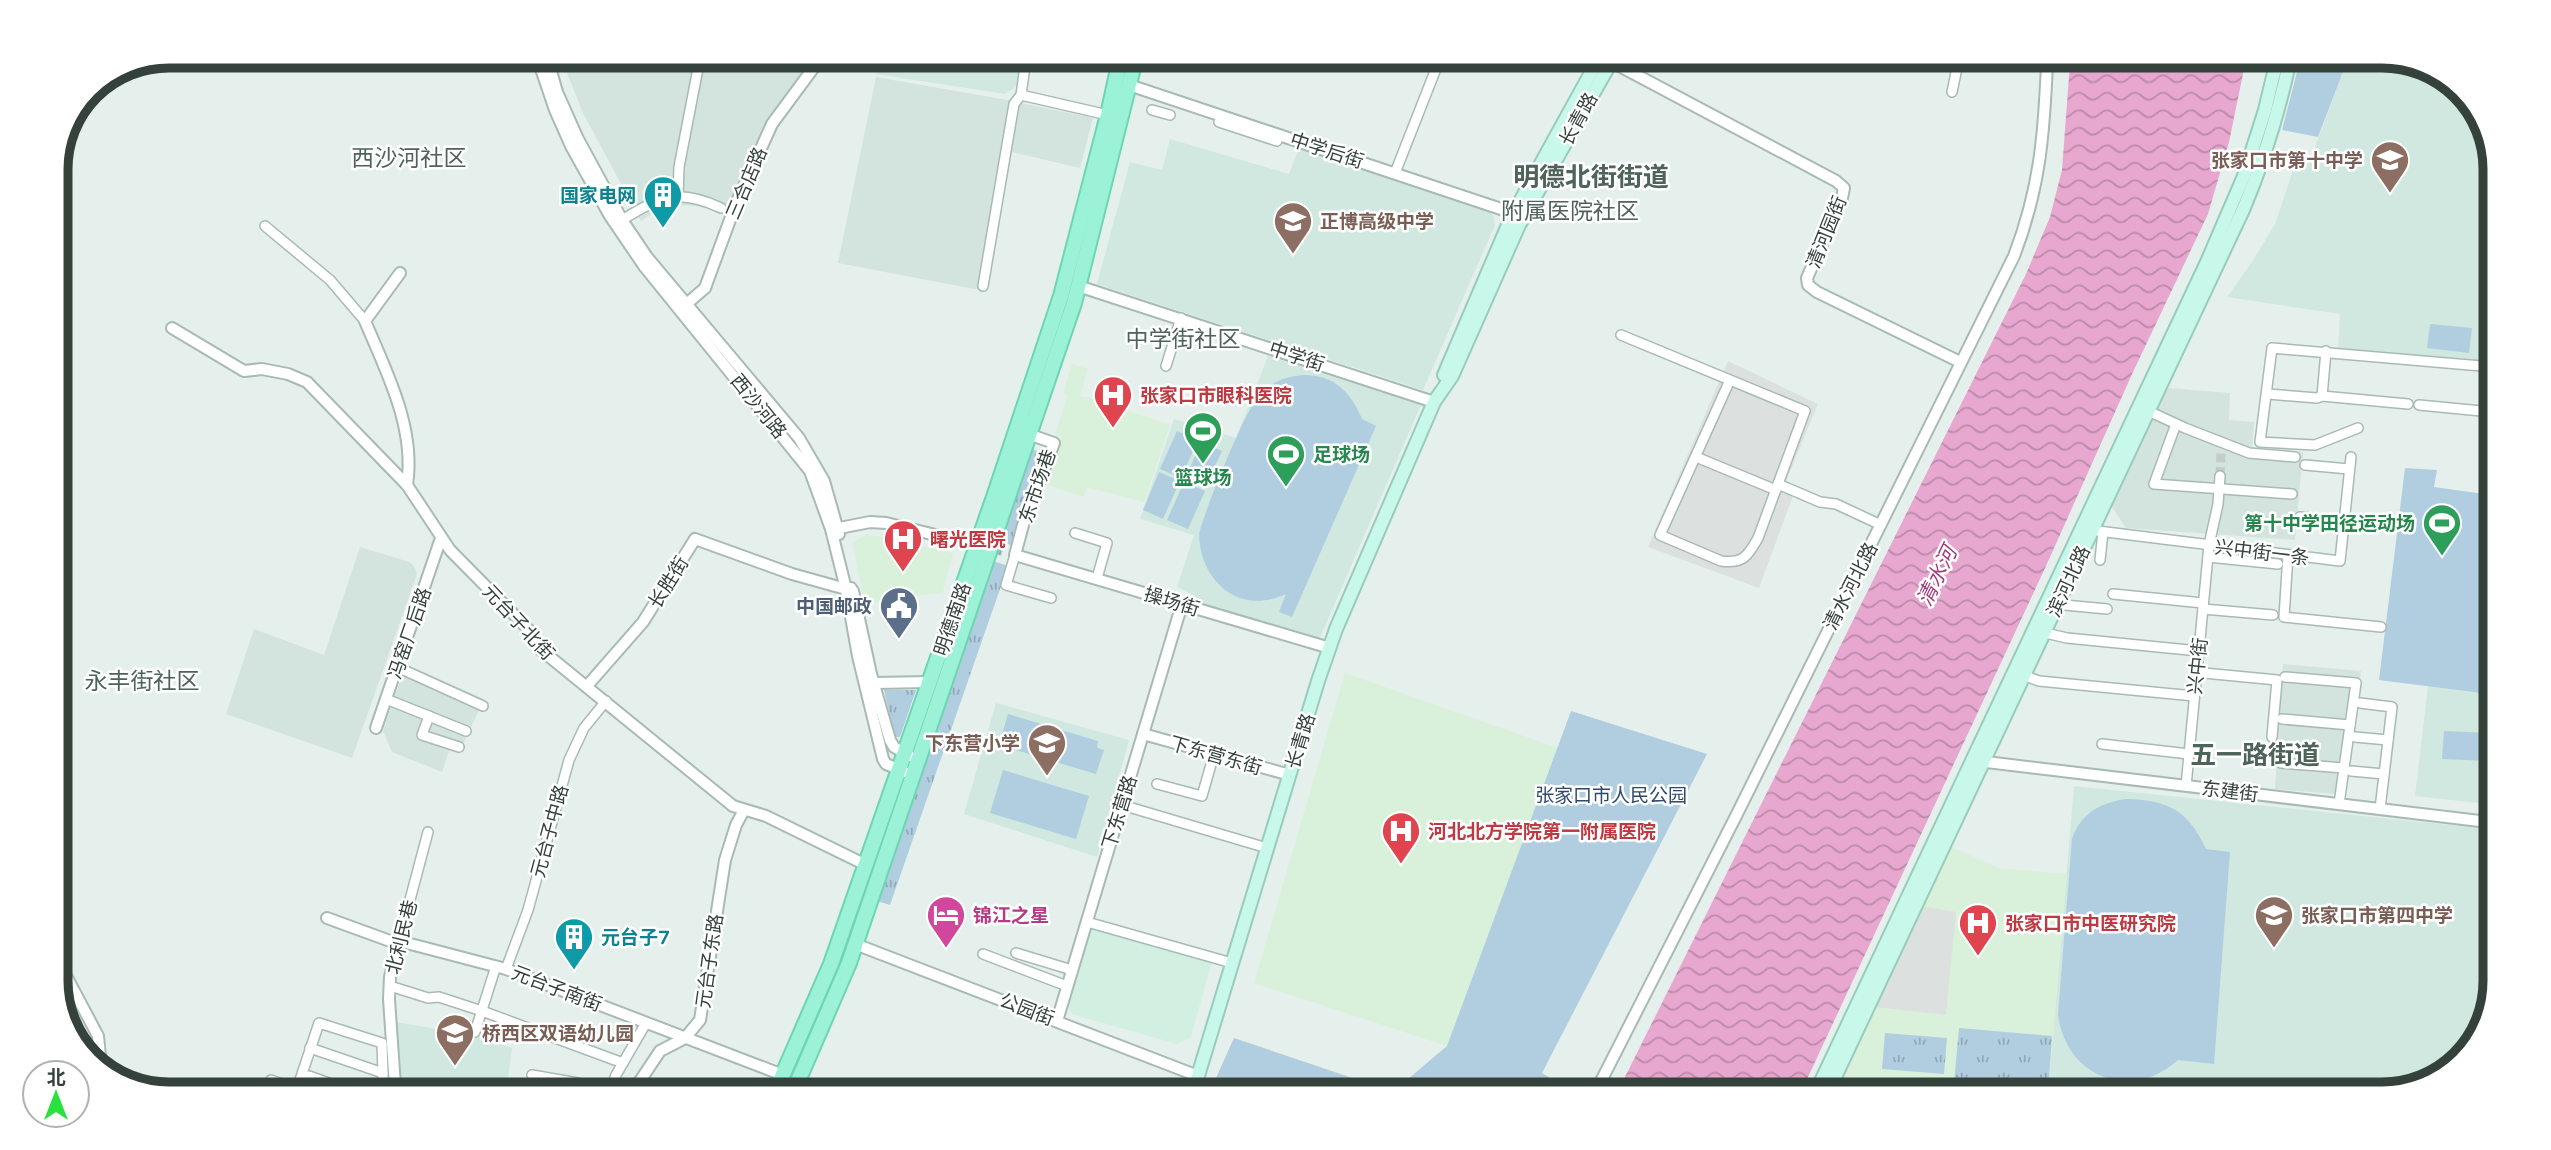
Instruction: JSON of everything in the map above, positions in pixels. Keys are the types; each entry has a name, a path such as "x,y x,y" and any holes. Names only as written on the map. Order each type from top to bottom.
{"main road":[{"name":"明德南路","path":"780,1082 831,964 977,545 1052,343 1078,286 1114,109 1119,68"},
{"name":"明德南路","path":"798,1082 855,944 1028,434 1052,343 1061,296 1114,109 1129,86 1133,68"},
{"name":"长青路","path":"1196,1082 1330,648 1434,402 1452,376 1519,215 1594,68"},
{"name":"长青路","path":"1519,215 1607,68"},
{"name":"滨河北路","path":"1833,1082 2051,603 2092,529 2244,176 2275,68"},
{"name":"滨河北路","path":"2143,408 2256,179 2279,110 2288,68"},
{"name":"滨河北路","path":"1821,1082 1978,761"}],"street":[{"name":"西沙河路","path":"541,68 571,146 610,216 644,266 684,307 799,438 824,481 849,588 890,740 894,747 904,754"},
{"name":"西沙河路","path":"550,68 557,92 578,139 622,220 684,307"},
{"path":"678,196 679,167 697,68"},
{"name":"三合店路","path":"684,307 705,288 735,206 772,124 813,68"},
{"path":"983,286 1014,104 1021,95 1025,68"},
{"path":"1395,173 1436,68"},
{"name":"清河园街","path":"1622,68 1836,181 1843,188 1843,198 1807,278 1808,285 1817,292 1960,362"},
{"path":"1952,92 1957,68"},
{"name":"清水河北路","path":"1601,1082 2014,256 2028,218 2041,153 2048,68"},
{"name":"中学后街","path":"1129,86 1249,128 1519,215"},
{"path":"1021,95 1114,109"},
{"path":"1161,112 1167,98"},
{"path":"1219,122 1249,128 1277,141"},
{"path":"622,220 657,200 678,196 702,200 721,208"},
{"path":"265,226 330,280 365,321 398,402 406,438 409,473 407,485"},
{"path":"365,321 400,273"},
{"name":"中学街","path":"1078,286 1434,402"},
{"path":"1166,366 1181,318"},
{"name":"元台子北街","path":"172,328 244,370 262,369 288,374 307,382 407,485 450,550 528,628 540,649 733,806 766,816 866,865"},
{"path":"1621,335 1730,380 1805,411 1758,538 1746,556 1738,562 1721,561 1661,535 1730,380"},
{"path":"2358,428 2315,445 2260,442 2272,348 2483,366"},
{"path":"2322,396 2326,351"},
{"path":"2268,394 2408,404"},
{"path":"2419,405 2483,411"},
{"path":"2143,408 2249,453 2295,457"},
{"path":"2176,424 2154,484 2292,494"},
{"name":"东市场巷","path":"1015,555 1023,525 1054,443 1028,434"},
{"path":"2221,453 2222,442"},
{"path":"1696,457 1820,502 1836,504 1881,525"},
{"name":"兴中街一条","path":"2092,529 2340,561 2350,457"},
{"path":"2305,465 2349,469"},
{"name":"兴中街","path":"2186,786 2209,545 2220,476"},
{"path":"2300,517 2392,527"},
{"path":"834,529 870,522 886,523 977,545"},
{"path":"2092,529 2100,560"},
{"path":"1074,533 1107,542 1097,578"},
{"name":"冯窑厂后路","path":"376,728 442,538"},
{"name":"长胜街","path":"587,686 643,622 695,539 792,574 849,588"},
{"path":"1015,555 1006,585 1051,598"},
{"name":"操场街","path":"1015,555 1330,648"},
{"path":"2288,555 2284,617 2381,627"},
{"path":"2208,557 2277,564"},
{"name":"西沙河路","path":"849,588 858,656 883,759 886,764 899,770"},
{"path":"2113,594 2273,615"},
{"path":"2051,603 2108,609"},
{"name":"下东营路","path":"1057,1021 1182,604"},
{"path":"2038,631 2067,638 2199,651"},
{"path":"397,667 483,706"},
{"path":"2019,673 2039,681 2194,696"},
{"path":"2204,673 2277,680 2272,737"},
{"path":"2285,677 2356,683 2348,769 2339,804"},
{"path":"874,683 929,682"},
{"path":"386,699 466,731"},
{"name":"元台子中路","path":"475,1032 528,910 569,760 584,728 606,701"},
{"path":"2360,703 2392,707 2380,809"},
{"path":"429,716 422,735 459,747"},
{"path":"2282,719 2350,725"},
{"name":"下东营东街","path":"1143,734 1290,775"},
{"path":"2355,737 2388,740"},
{"path":"2102,744 2189,754"},
{"path":"904,754 919,759"},
{"path":"1157,784 1202,796 1214,754"},
{"name":"东建街","path":"1978,761 2483,821"},
{"path":"2281,763 2384,774"},
{"path":"899,770 914,775"},
{"path":"1122,805 1267,848"},
{"name":"元台子东路","path":"639,1082 660,1051 685,1038 698,1025 702,1015 725,860 736,825 744,810"},
{"name":"北利民巷","path":"396,1082 390,986 399,940 428,832"},
{"name":"元台子南街","path":"327,918 390,941 399,940 501,967 685,1038 780,1082"},
{"path":"1087,922 1232,963"},
{"name":"公园街","path":"855,944 1057,1021 1194,1082"},
{"path":"1016,953 1072,970"},
{"path":"983,954 1067,986"},
{"path":"68,979 99,1036 100,1054"},
{"path":"390,986 428,998 439,997 482,1011 623,1063"},
{"path":"299,1082 319,1023 382,1043 383,1082"},
{"path":"614,1082 646,1023"},
{"path":"310,1048 383,1073"},
{"path":"532,1075 572,1082"},
{"path":"309,1076 326,1082"},
{"path":"271,1080 276,1082"}],"shaded area":[{"path":"565,68 805,68 767,121 743,167 726,216 703,206 666,205 641,221 583,113"},
{"path":"877,68 1023,68 1020,84 1005,94 876,74"},
{"name":"张家口市第十中学","path":"2345,68 2401,70 2438,85 2458,103 2466,113 2477,137 2483,163 2483,361 2338,348 2340,314 2227,297 2275,224 2296,161 2309,163"},
{"path":"876,77 1093,118 1080,168 1012,152 985,291 838,263"},
{"name":"正博高级中学","path":"1170,139 1289,174 1299,147 1491,212 1495,225 1423,390 1097,284 1130,162 1162,170"},
{"path":"1268,356 1421,405 1319,640 1189,602 1191,594 1177,587 1194,535 1140,519 1174,419 1236,438"},
{"path":"1728,361 1818,404 1782,491 1793,496 1759,588 1648,547"},
{"name":"张家口市眼科医院","path":"1072,364 1088,369 1080,396 1170,425 1144,502 1087,487 1084,497 1045,484 1062,437 1055,434 1068,395 1063,393"},
{"path":"2168,388 2230,393 2229,420 2254,422 2252,450 2303,452 2295,540 2126,528 2112,507"},
{"name":"曙光医院","path":"867,534 953,553 943,592 865,604 852,543"},
{"path":"360,547 409,562 417,574 352,758 226,714 254,629 324,655"},
{"path":"406,664 484,699 460,751 450,748 442,772 392,752 383,731"},
{"path":"2283,664 2361,671 2346,795 2275,789"},
{"name":"河北北方学院第一附属医院","path":"1345,673 1558,748 1447,1046 1254,983"},
{"path":"2428,686 2483,693 2483,803 2415,796"},
{"name":"下东营小学","path":"996,703 1129,740 1097,857 964,814"},
{"name":"张家口市第四中学","path":"2074,786 2483,828 2481,1000 2475,1019 2462,1042 2438,1065 2408,1078 2381,1082 2049,1082"},
{"name":"张家口市中医研究院","path":"1947,845 1999,868 2067,874 2049,1082 1841,1082"},
{"path":"1920,906 1956,912 1946,1015 1875,1007"},
{"path":"1090,927 1212,961 1191,1037 1177,1044 1072,1014 1068,1006"},
{"name":"桥西区双语幼儿园","path":"396,1022 482,1037 512,1048 508,1082 401,1082"}],"green space":[{"path":"2298,68 2344,68 2318,137 2282,130"},
{"path":"2430,324 2472,328 2469,353 2427,348"},
{"path":"1304,375 1333,382 1347,393 1362,419 1376,426 1292,617 1279,612 1286,594 1269,600 1253,601 1226,590 1215,580 1207,567 1199,534 1226,461 1254,403 1264,390 1274,383"},
{"name":"篮球场","path":"1177,431 1198,440 1181,478 1160,469"},
{"name":"篮球场","path":"1201,442 1222,451 1205,488 1185,479"},
{"path":"1029,448 1043,453 1013,546 1005,543 1001,556 996,554"},
{"name":"第十中学田径运动场","path":"2405,468 2437,470 2434,487 2483,494 2483,693 2379,680"},
{"name":"篮球场","path":"1159,472 1180,481 1163,519 1143,510"},
{"name":"篮球场","path":"1184,482 1205,491 1188,529 1167,520"},
{"path":"993,561 1008,566 890,905 877,901"},
{"path":"884,690 916,690 900,737 895,737"},
{"name":"张家口市人民公园","path":"1571,711 1707,754 1542,1073 1558,1082 1404,1082 1447,1046"},
{"path":"1008,714 1098,741 1097,748 1104,750 1096,774 999,745"},
{"path":"2444,731 2483,733 2483,761 2442,759"},
{"path":"1003,770 1089,796 1076,839 990,813"},
{"path":"2126,799 2154,802 2175,810 2192,825 2206,849 2230,852 2214,1064 2178,1060 2159,1073 2140,1080 2121,1081 2086,1067 2063,1036 2058,1014 2072,839 2086,816 2108,803"},
{"path":"1959,1028 2052,1036 2049,1082 1954,1082"},
{"path":"1885,1033 1947,1038 1944,1074 1882,1069"},
{"path":"1234,1038 1364,1082 1214,1082"}],"water":[{"name":"清水河","path":"2070,68 2244,68 2229,142 2208,214 1806,1082 1622,1082 2026,274 2050,217 2062,170"}],"tunnel":[{"path":"2220,476 2221,453"}],"place":[{"name":"张家口市第十中学","path":"2390,194"},
{"name":"国家电网","path":"663,229"},
{"name":"正博高级中学","path":"1293,255"},
{"name":"张家口市眼科医院","path":"1113,429"},
{"name":"篮球场","path":"1203,465"},
{"name":"足球场","path":"1286,488"},
{"name":"第十中学田径运动场","path":"2442,557"},
{"name":"曙光医院","path":"903,573"},
{"name":"中国邮政","path":"899,640"},
{"name":"下东营小学","path":"1047,777"},
{"name":"河北北方学院第一附属医院","path":"1401,865"},
{"name":"锦江之星","path":"946,949"},
{"name":"张家口市第四中学","path":"2274,949"},
{"name":"张家口市中医研究院","path":"1978,957"},
{"name":"元台子7","path":"574,971"},
{"name":"桥西区双语幼儿园","path":"455,1067"}],"district":[{"name":"西沙河社区","path":"409,158"},
{"name":"明德北街街道","path":"1591,177"},
{"name":"附属医院社区","path":"1570,211"},
{"name":"中学街社区","path":"1183,339"},
{"name":"永丰街社区","path":"142,681"},
{"name":"五一路街道","path":"2255,755"}]}
